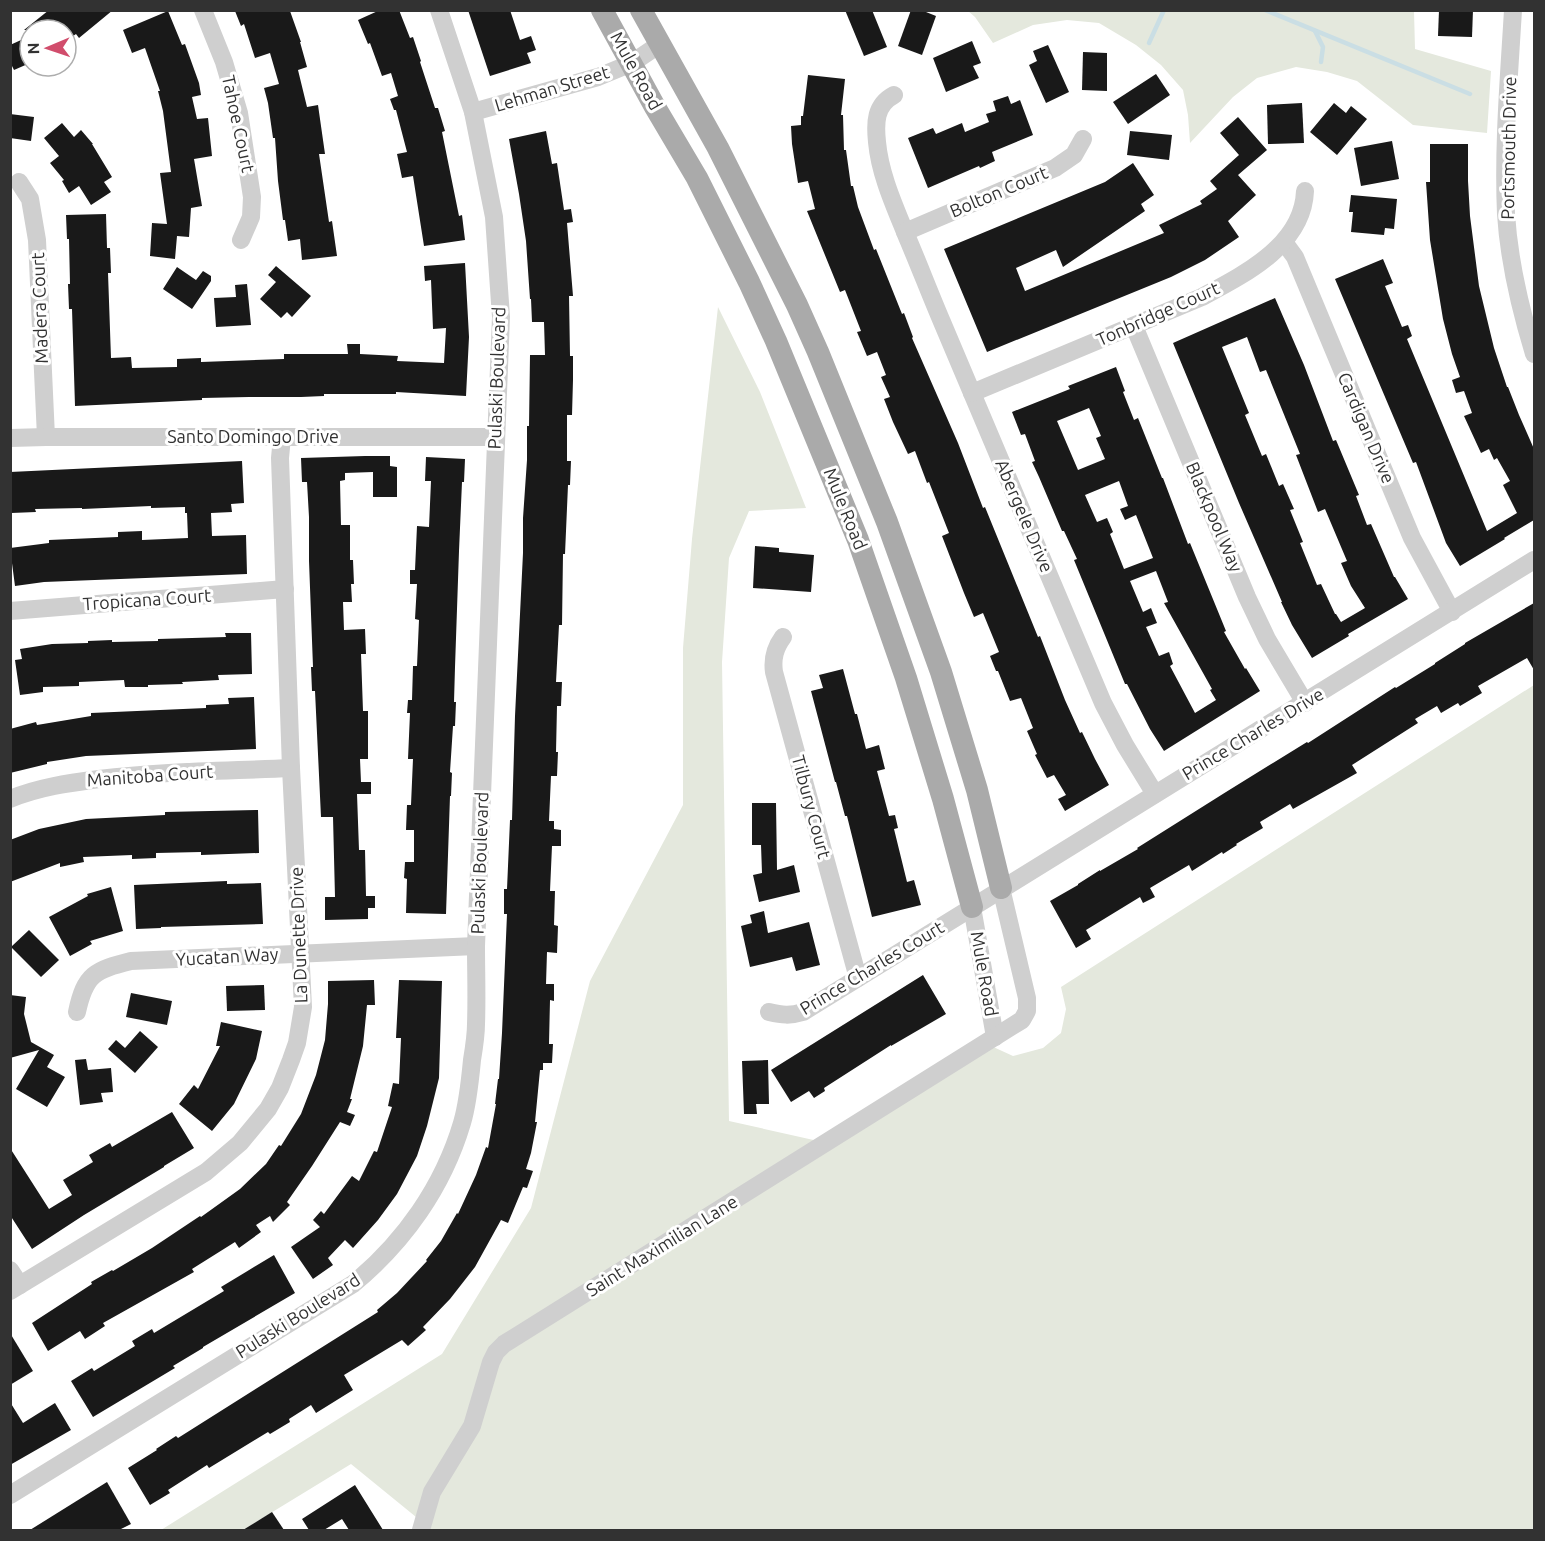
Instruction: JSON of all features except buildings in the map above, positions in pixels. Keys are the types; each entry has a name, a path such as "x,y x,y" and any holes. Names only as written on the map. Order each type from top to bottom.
{"main road":[{"name":"Mule Road","path":"602,10 697,178 776,341 858,540 906,678 943,799 972,907"},
{"name":"Mule Road","path":"641,10 718,148 797,305 818,352 887,522 941,672 977,790 1001,888"}],"street":[{"name":"Tahoe Court","path":"203,10 224,62 239,113 252,197 251,217 241,240"},
{"name":"Pulaski Boulevard","path":"10,1496 353,1284 398,1242 418,1215 437,1184 462,1123 469,1089 476,1026 476,946 501,317 494,217 473,112 439,10"},
{"name":"Portsmouth Drive","path":"1513,10 1505,181 1506,215 1516,286 1534,354"},
{"name":"Lehman Street","path":"473,112 598,76 632,63 660,44"},
{"name":"Abergele Drive","path":"894,95 886,99 877,114 877,143 884,175 905,232 1103,703 1155,794"},
{"name":"Bolton Court","path":"905,232 1055,168 1074,155 1083,139"},
{"name":"Madera Court","path":"19,182 30,199 38,240 46,437"},
{"name":"Tonbridge Court","path":"972,393 1202,297 1218,288 1261,261 1284,242 1297,224 1302,212 1305,191"},
{"name":"Cardigan Drive","path":"1284,242 1295,257 1412,538 1452,612"},
{"name":"Blackpool Way","path":"1134,326 1256,617 1305,703"},
{"name":"La Dunette Drive","path":"14,1282 206,1172 240,1143 268,1109 280,1088 297,1042 303,1007 291,768 280,458 282,437"},
{"name":"Santo Domingo Drive","path":"10,438 496,437"},
{"name":"Prince Charles Drive","path":"972,907 1534,560"},
{"name":"Tropicana Court","path":"10,611 285,589"},
{"name":"Tilbury Court","path":"783,637 774,652 774,672 858,978"},
{"name":"Manitoba Court","path":"10,799 27,792 72,783 133,775 291,768"},
{"name":"Mule Road","path":"972,907 995,1037 1022,1020 1028,1005 1001,888"},
{"name":"Prince Charles Court","path":"769,1011 783,1016 793,1016 803,1012 972,907"},
{"name":"Yucatan Way","path":"77,1012 80,997 95,972 130,961 476,946"},
{"name":"Saint Maximilian Lane","path":"421,1530 432,1492 472,1426 491,1362 496,1352 504,1344 995,1037"}],"shaded area":[{"path":"968,11 1414,11 1415,49 1491,71 1487,133 1413,125 1357,81 1327,72 1296,67 1257,78 1233,97 1190,143 1183,90 1161,65 1136,45 1099,23 1067,20 1033,25 993,43 975,17"},
{"path":"718,307 760,392 806,508 749,511 729,558 722,662 729,1121 818,1141 978,1040 1013,1056 1043,1048 1061,1033 1066,1009 1061,987 1534,685 1534,1530 432,1530 351,1464 243,1530 161,1530 442,1354 531,1208 590,981 683,805 683,648 692,539"}],"waterway":[{"path":"1149,43 1164,10"},
{"path":"1265,10 1470,94"},
{"path":"1315,31 1323,47 1321,62"}]}
